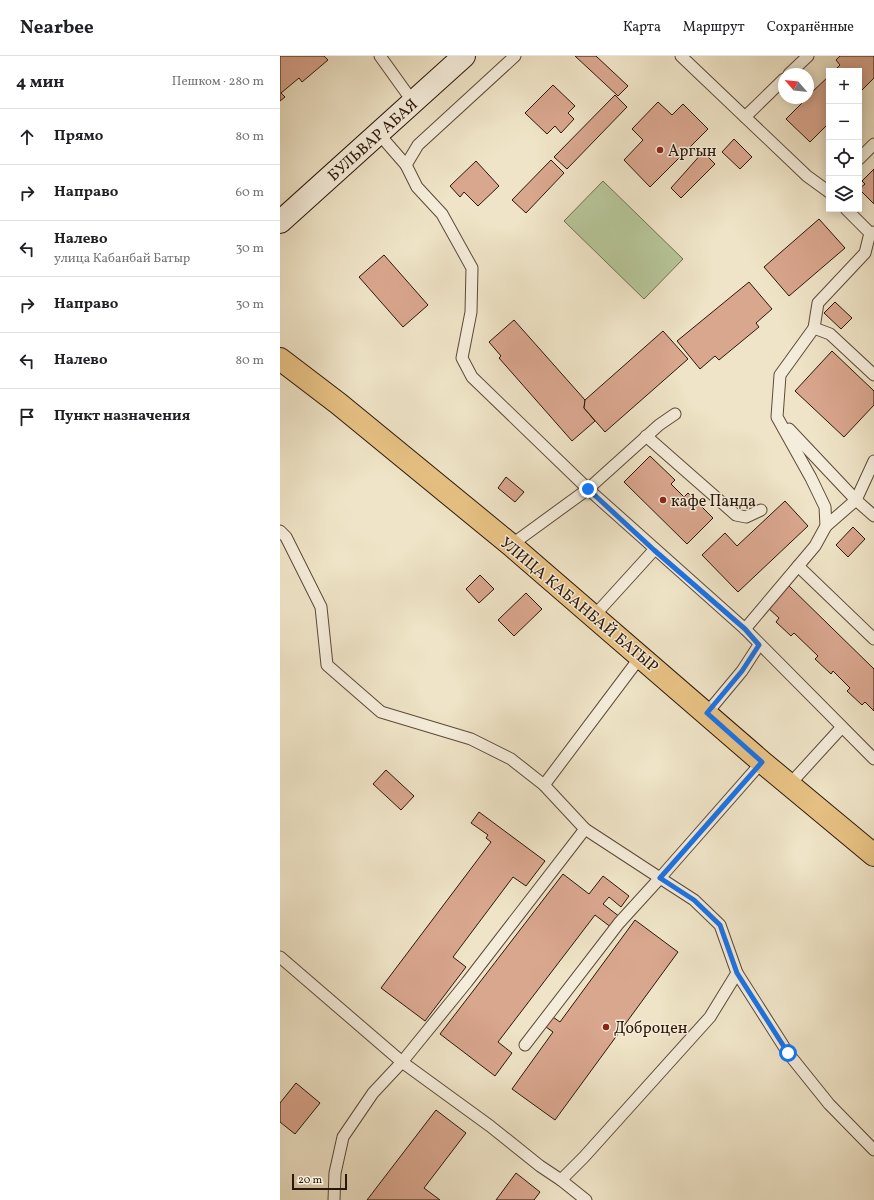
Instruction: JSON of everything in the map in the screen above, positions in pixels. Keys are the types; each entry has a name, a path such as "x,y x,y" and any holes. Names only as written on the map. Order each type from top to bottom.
{"main road":[{"name":"БУЛЬВАР АБАЯ","path":"282,216 379,134 464,56"},
{"name":"УЛИЦА КАБАНБАЙ БАТЫР","path":"280,359 338,404 511,545 762,762 874,855"}],"lane":[{"path":"380,56 413,102"},
{"path":"406,165 418,145 515,56"},
{"path":"681,56 807,176 826,189"},
{"path":"795,68 808,56"},
{"path":"745,117 778,85"},
{"path":"379,134 406,165 417,187 442,214 472,268 471,312 462,358 472,377 588,489 654,550 745,629 759,645 874,759"},
{"path":"862,156 874,144"},
{"path":"826,526 825,508 778,417 780,375 814,328 818,303 865,253 872,232 849,212"},
{"path":"814,328 830,334 874,375"},
{"path":"511,545 588,489 646,436 675,414"},
{"path":"778,417 856,500 874,516"},
{"path":"646,436 736,515 746,517 761,510"},
{"path":"745,629 815,546 826,526 856,500 874,461"},
{"path":"280,531 286,537 321,607 327,665 381,712 471,739 511,759 544,785 585,829 694,900 720,925 737,973 788,1053 829,1104 874,1150"},
{"path":"594,616 654,550"},
{"path":"798,566 874,639"},
{"path":"707,713 742,671 759,645"},
{"path":"544,785 641,656"},
{"path":"790,784 842,727"},
{"path":"525,1044 620,923 762,762"},
{"path":"334,1200 335,1173 343,1137 373,1093 402,1062 467,982 585,829"},
{"path":"280,956 402,1062 490,1126 586,1200"},
{"path":"561,1180 584,1157 710,1017 737,973"}],"green space":[{"path":"603,181 683,259 644,299 564,221"}],"building":[{"path":"280,56 324,56 328,60 302,82 299,78 281,93 285,97 280,101"},
{"path":"575,56 596,56 628,86 618,96"},
{"path":"840,56 874,56 874,78 862,90 862,68 837,68 840,65 836,60"},
{"path":"826,79 826,126 810,142 786,119 801,104 814,104 814,90"},
{"path":"553,85 575,106 568,113 574,119 561,133 555,126 547,134 525,113"},
{"path":"615,95 627,107 567,169 554,157"},
{"name":"Аргын","path":"658,102 672,115 683,104 708,129 650,187 624,160 643,140 632,129"},
{"path":"734,139 752,157 740,169 722,152"},
{"path":"703,152 715,164 681,198 671,188"},
{"path":"551,160 564,173 526,213 512,200"},
{"path":"476,161 499,186 478,206 464,192 460,197 450,186"},
{"path":"874,169 874,204 862,192 862,186 865,184 862,181"},
{"path":"819,219 845,248 789,296 764,267"},
{"path":"384,255 428,305 403,327 359,277"},
{"path":"749,282 772,309 756,323 759,327 719,360 715,356 700,369 677,341"},
{"path":"835,302 852,318 841,329 824,313"},
{"path":"514,320 585,400 584,408 595,421 572,441 499,358 501,356 489,342"},
{"path":"663,331 688,359 605,432 584,408 585,400"},
{"path":"832,351 874,391 874,405 844,437 795,391"},
{"path":"650,456 675,480 671,484 684,497 688,493 713,518 687,544 624,482"},
{"path":"506,477 524,492 515,502 498,488"},
{"path":"785,501 808,526 738,592 702,555 725,533 737,546"},
{"path":"853,527 865,539 848,557 836,545"},
{"path":"480,575 494,589 479,603 466,589"},
{"path":"787,584 874,669 874,711 865,702 862,705 847,691 850,688 833,671 831,674 815,659 818,656 794,633 791,636 776,622 779,618 766,606"},
{"path":"526,593 542,609 514,636 498,620"},
{"path":"386,770 414,796 401,810 373,784"},
{"path":"479,812 545,861 526,886 513,877 453,957 466,967 425,1021 381,988 491,842 486,838 488,835 471,823"},
{"path":"563,874 589,894 603,876 629,896 621,907 609,897 603,904 620,917 612,928 595,915 498,1042 512,1053 495,1076 440,1034"},
{"path":"635,920 678,952 555,1120 512,1089 553,1032 546,1027 553,1017 560,1022"},
{"path":"296,1083 320,1103 295,1134 280,1122 280,1103"},
{"path":"436,1110 466,1133 424,1188 440,1200 367,1200"},
{"path":"516,1173 540,1192 534,1200 496,1200"}],"place":[{"name":"Аргын","path":"660,150"},
{"name":"кафе Панда","path":"663,500"},
{"name":"Доброцен","path":"606,1027"}],"route":[{"path":"588,489 654,550 745,629 759,645 742,671 707,713 762,762 660,878 694,900 720,925 737,973 788,1053"}]}
